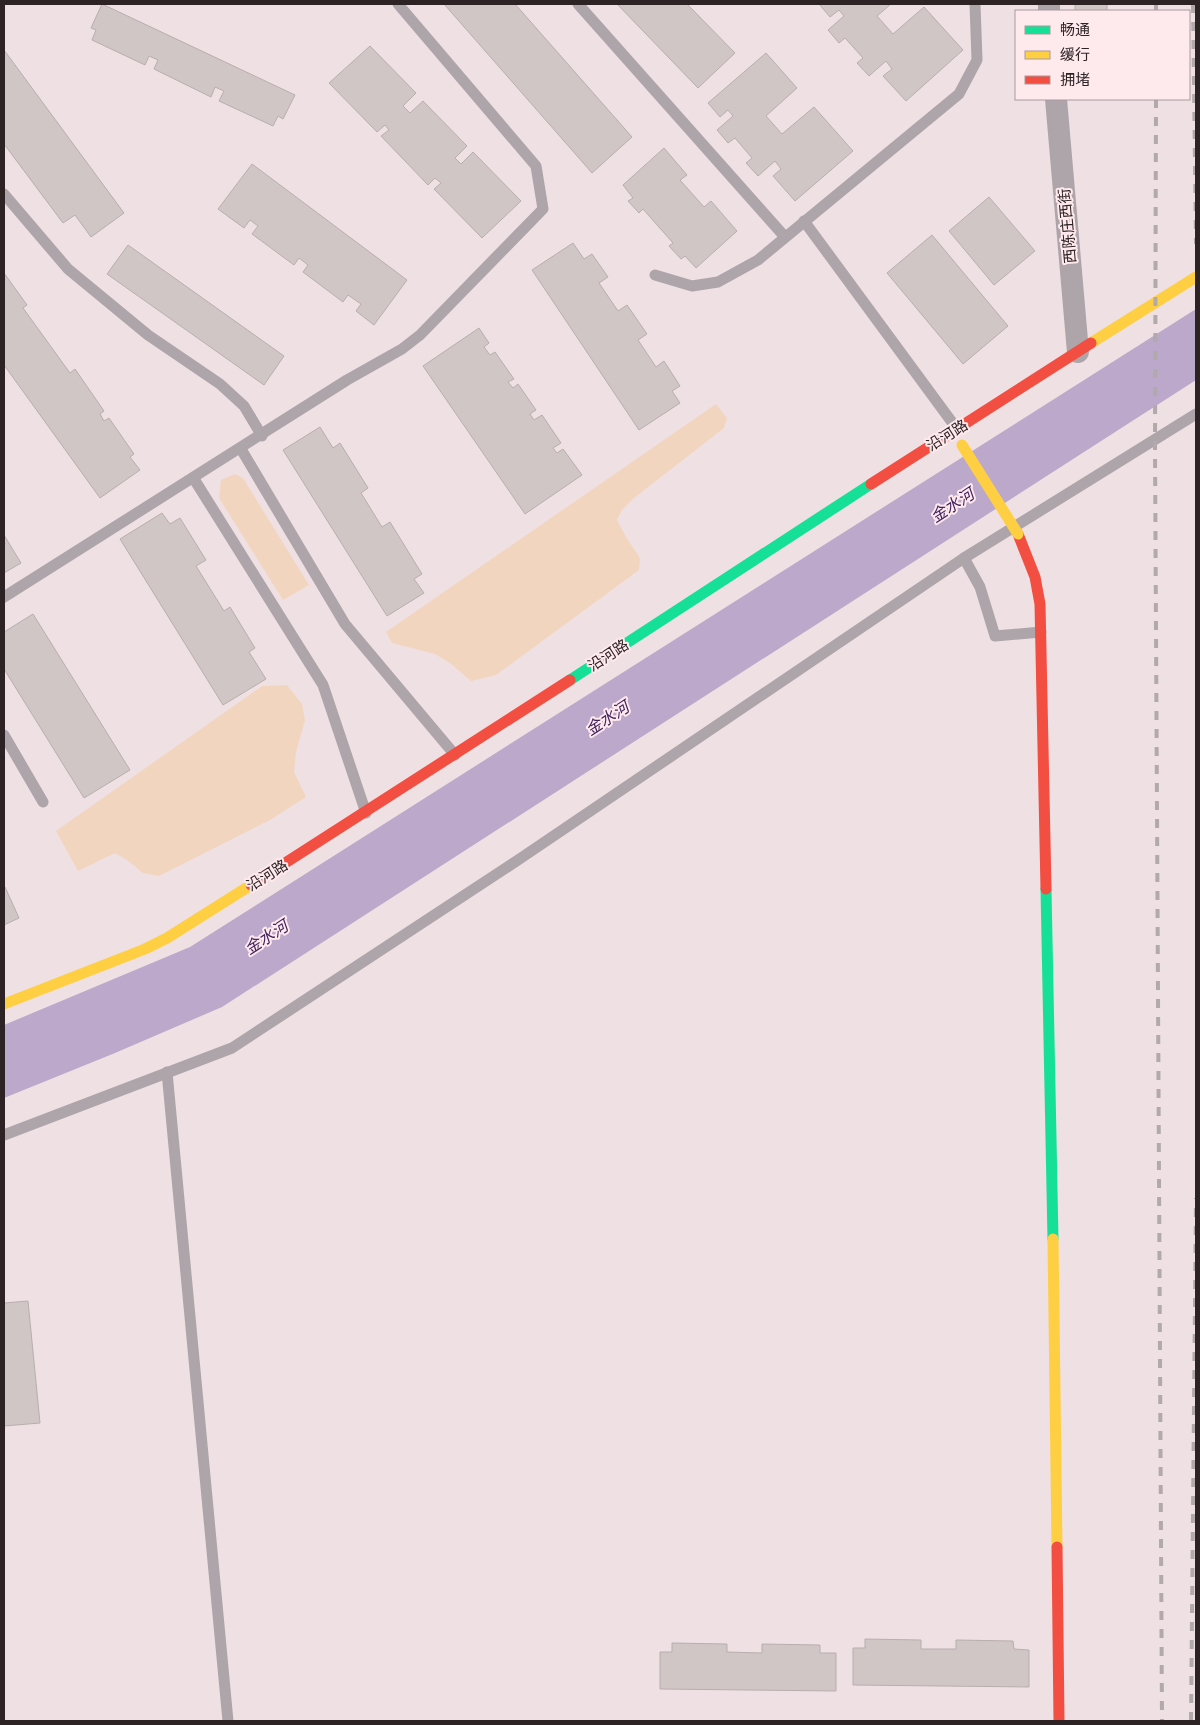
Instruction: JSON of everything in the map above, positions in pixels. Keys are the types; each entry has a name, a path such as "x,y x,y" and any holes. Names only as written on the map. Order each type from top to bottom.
{"street":[{"name":"西陈庄西街","path":"1056,100 1078,352"},
{"name":"沿河路","path":"4,1004 160,942 366,813 955,430 1196,277"},
{"path":"955,430 962,445 1018,534 1035,577 1040,604 1055,1319 1059,1721"}],"lane":[{"path":"4,597 262,436 347,380 402,349 420,335 543,209 536,166 398,4"},
{"path":"578,4 785,237"},
{"path":"655,275 692,286 718,282 758,260 959,94 977,60 975,4"},
{"path":"4,194 68,269 148,335 220,384 244,406 262,436"},
{"path":"804,221 955,430"},
{"path":"4,1135 232,1048 521,858 964,558 1196,414"},
{"path":"241,449 345,624 455,755"},
{"path":"194,479 323,685 366,813"},
{"path":"964,558 980,587 995,636 1041,632"},
{"path":"4,735 43,802"},
{"path":"167,1072 228,1721"}],"shaded area":[{"path":"716,404 727,418 724,428 634,498 622,510 617,520 640,558 639,570 496,675 471,681 450,663 435,654 392,643 386,632"},
{"path":"235,474 243,478 309,585 283,600 219,498 221,480"},
{"path":"287,685 302,704 305,720 296,752 294,772 306,797 270,820 159,876 143,873 115,853 78,871 56,831 262,686"}],"water":[{"name":"金水河","path":"1196,309 1196,380 222,1007 4,1098 4,1025 190,947"}],"building":[{"path":"102,4 295,95 283,119 278,116 273,126 219,101 224,91 215,87 211,97 154,69 158,60 149,56 145,65 92,40 96,30 91,28"},
{"path":"444,4 515,4 632,137 592,173"},
{"path":"617,4 687,4 735,53 698,88"},
{"path":"819,4 891,4 877,16 893,34 924,7 963,50 906,101 883,76 892,69 886,61 869,76 857,63 863,58 845,38 839,43 828,30 844,16 839,10 830,17"},
{"path":"1075,4 1107,4 1107,10 1075,10"},
{"path":"370,46 416,93 403,106 410,113 423,101 467,146 455,158 461,164 473,152 521,201 482,238 434,189 441,183 435,178 428,185 381,136 389,130 385,125 377,132 329,83"},
{"path":"4,50 124,213 91,237 75,215 63,223 4,144"},
{"path":"766,53 797,88 766,116 782,134 814,107 853,151 795,201 773,176 781,169 775,161 758,176 746,163 752,158 735,138 728,143 717,130 733,116 728,110 720,117 708,103"},
{"path":"664,148 687,175 680,180 704,207 711,201 737,231 696,268 685,256 681,259 669,246 673,243 643,209 639,213 628,201 633,198 623,185"},
{"path":"252,164 407,280 374,325 356,311 361,304 348,295 343,302 303,272 308,265 299,258 294,265 252,234 258,226 250,220 244,228 218,209"},
{"path":"989,197 1035,251 994,285 949,231"},
{"path":"932,235 1008,326 963,364 887,273"},
{"path":"573,243 584,259 592,254 608,277 599,283 618,311 627,305 647,334 638,340 656,367 664,361 680,386 672,391 680,403 639,430 532,270"},
{"path":"128,245 284,356 264,385 107,274"},
{"path":"4,273 27,305 23,308 70,373 75,369 104,411 100,414 104,421 109,418 134,454 130,457 140,470 100,498 4,365"},
{"path":"479,328 489,343 484,347 490,355 495,352 514,379 508,382 513,388 518,384 536,410 530,414 534,420 542,415 561,443 553,448 557,453 563,449 582,475 525,514 423,366"},
{"path":"320,427 333,448 340,443 368,488 361,493 382,527 390,522 422,574 414,579 424,593 387,616 283,450"},
{"path":"162,513 170,524 180,518 206,560 196,566 224,611 230,607 255,648 249,652 266,679 223,705 120,539"},
{"path":"4,535 21,563 4,573"},
{"path":"33,614 130,770 84,798 4,669 4,632"},
{"path":"4,888 19,918 4,925"},
{"path":"28,1301 40,1423 4,1426 4,1303"},
{"path":"865,1639 921,1640 921,1649 956,1649 956,1640 1013,1641 1014,1649 1029,1650 1029,1687 853,1685 853,1648 865,1648"},
{"path":"672,1643 727,1644 727,1652 762,1653 762,1644 820,1645 820,1653 836,1653 836,1691 660,1689 660,1652 672,1652"}],"railway":[{"path":"1156,4 1156,10"},
{"path":"1193,4 1196,244"},
{"path":"1156,100 1155,447 1162,1721"},
{"path":"1191,1721 1196,1198"}],"traffic: fast":[{"path":"570,680 871,484"},
{"path":"1046,889 1053,1239"}],"traffic: slow":[{"path":"1091,343 1196,277"},
{"path":"962,445 1018,534"},
{"path":"4,1004 145,949 167,938 251,885"},
{"path":"1053,1239 1057,1547"}],"traffic: jam":[{"path":"871,484 1091,343"},
{"path":"1018,534 1035,577 1040,604 1046,889"},
{"path":"251,885 570,680"},
{"path":"1057,1547 1059,1721"}]}
